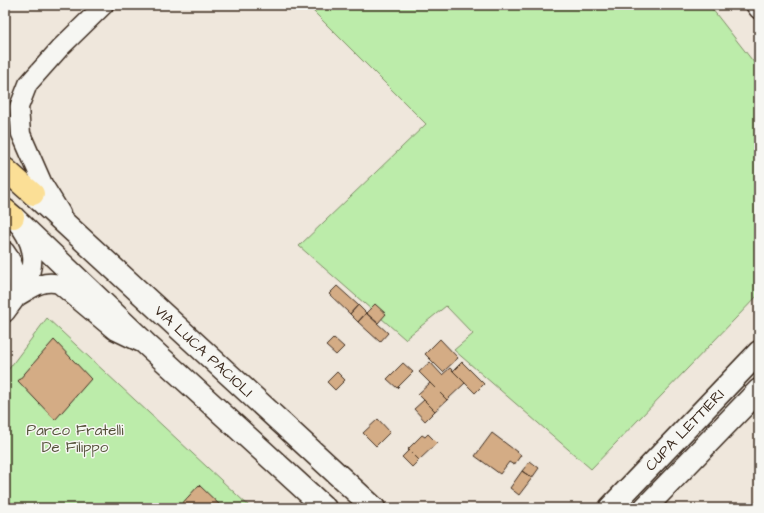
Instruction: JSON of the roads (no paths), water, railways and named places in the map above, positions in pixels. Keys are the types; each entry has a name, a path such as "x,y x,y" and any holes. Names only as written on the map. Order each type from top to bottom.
{"highway":[{"path":"5,169 33,194"}],"main road":[{"name":"VIA LUCA PACIOLI","path":"33,194 374,508"},
{"path":"9,213 147,345 297,484 325,508"},
{"name":"CUPA LETTIERI","path":"610,508 759,352"},
{"name":"CUPA LETTIERI","path":"645,508 759,390"}],"street":[{"path":"72,231 43,184 21,134 19,107 28,84 60,48 104,5"},
{"path":"755,5 759,10"},
{"path":"5,313 29,278 32,253 29,241 9,213"},
{"path":"5,251 13,262 17,272 19,283 17,297"},
{"path":"17,297 41,283 52,282 59,284 114,330 147,345"}],"park label":[{"name":"Parco Fratelli De Filippo","path":"75,438"}]}
